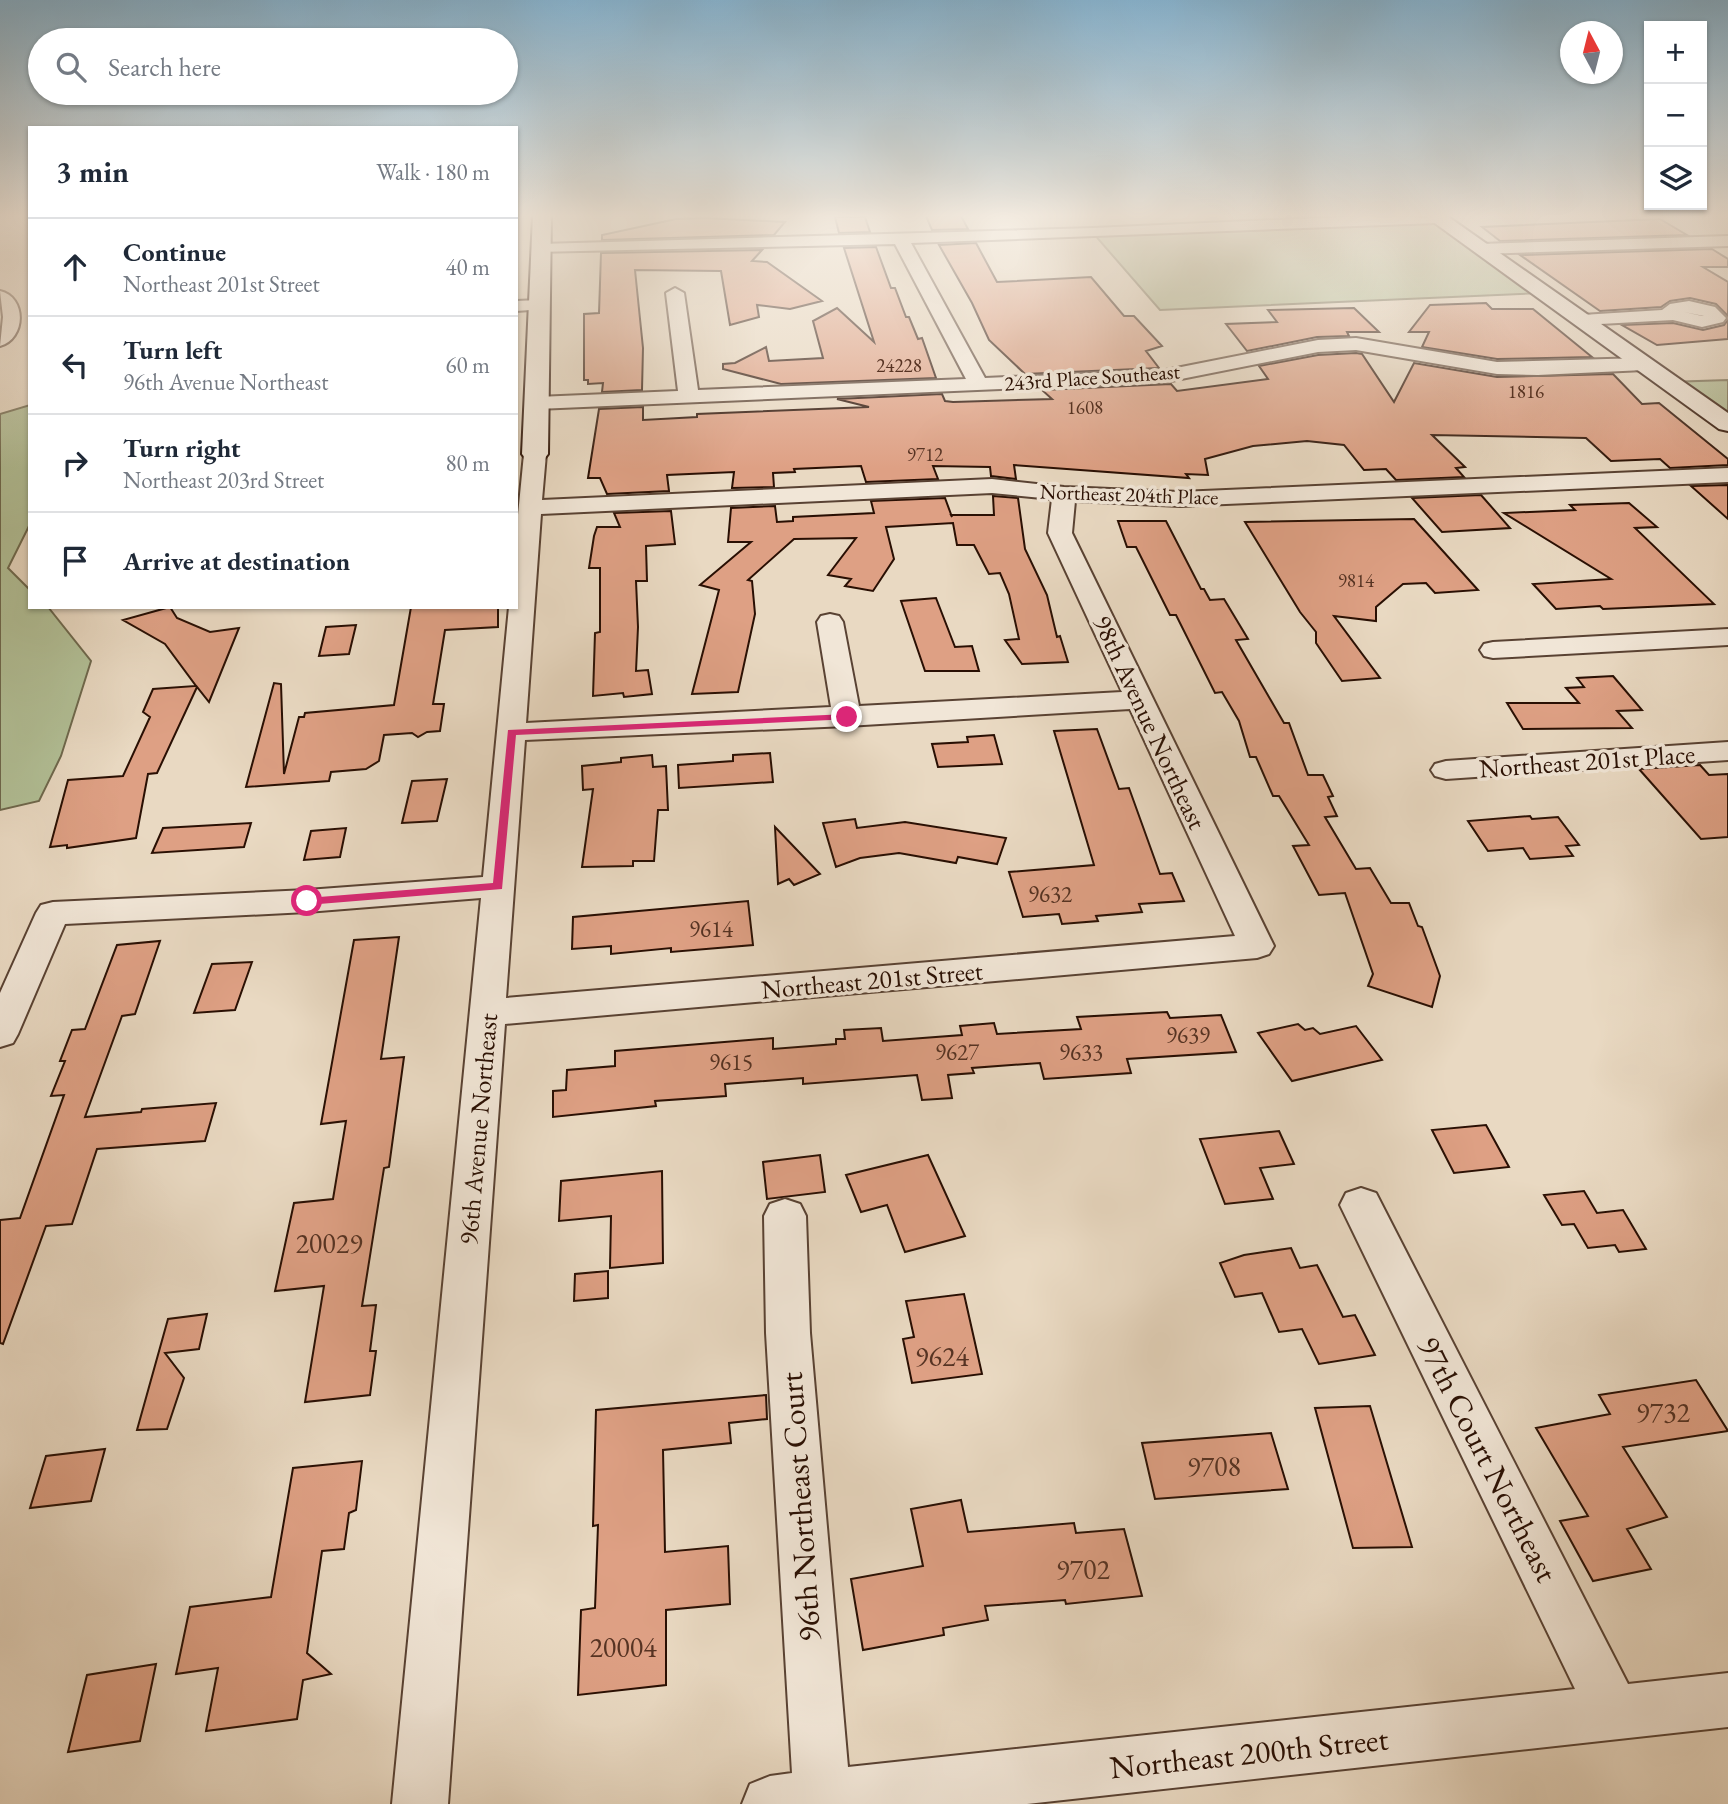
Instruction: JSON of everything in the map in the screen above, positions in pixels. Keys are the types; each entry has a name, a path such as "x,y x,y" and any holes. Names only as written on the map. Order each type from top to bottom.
{"street":[{"path":"0,340 8,331 14,316 12,308 4,300"},
{"path":"535,454 530,397 540,300"},
{"path":"677,300 689,396"},
{"path":"934,300 979,384"},
{"path":"1554,300 1728,424"},
{"path":"518,306 540,305"},
{"path":"1582,320 1673,315"},
{"name":"243rd Place Southeast","path":"530,397 689,396 1166,376 1306,348 1356,344 1497,368 1538,369 1644,363"},
{"name":"96th Avenue Northeast","path":"420,1804 535,454"},
{"name":"Northeast 204th Place","path":"530,508 992,486 1064,494 1180,499 1728,475"},
{"name":"98th Avenue Northeast","path":"1064,494 1060,533 1257,946"},
{"path":"830,622 847,717"},
{"path":"1493,650 1728,637"},
{"path":"511,732 1140,700"},
{"name":"Northeast 201st Place","path":"1446,771 1728,751"},
{"path":"0,1034 53,913 307,901 498,886"},
{"name":"Northeast 201st Street","path":"487,1013 1257,946"},
{"name":"97th Court Northeast","path":"1361,1205 1615,1714"},
{"name":"96th Northeast Court","path":"785,1216 796,1801"},
{"name":"Northeast 200th Street","path":"796,1801 1728,1700"}],"green space":[{"path":"1151,300 1381,300 1160,310"},
{"path":"1728,380 1728,423 1669,382"},
{"path":"28,406 28,528 8,568 28,588 28,609 50,609 91,661 61,756 39,801 0,810 0,414"}],"building":[{"path":"599,300 638,300 643,348 642,390 602,392 603,383 588,384 588,380 584,380 584,314 599,313"},
{"path":"726,300 822,301 790,309 757,305 759,317 730,325"},
{"path":"861,300 900,300 918,339 922,338 936,378 781,384 723,369 723,364 735,363 766,347 769,361 823,358 813,321 837,308 874,342"},
{"path":"970,300 1111,300 1124,316 1134,316 1162,346 1146,351 1159,368 1025,374 989,340"},
{"path":"1585,300 1675,300 1661,307 1600,311"},
{"path":"1699,300 1728,300 1728,316 1716,304"},
{"path":"1486,303 1492,309 1533,309 1592,357 1497,359 1422,347 1429,332 1409,332 1430,305"},
{"path":"1354,308 1379,332 1347,332 1349,336 1317,337 1247,351 1226,324 1277,322 1268,310"},
{"path":"1728,320 1728,339 1657,345 1622,325 1673,323 1703,330 1724,325"},
{"path":"1362,354 1394,402 1414,363 1497,377 1613,374 1642,404 1659,403 1728,459 1728,465 1670,468 1660,459 1611,461 1586,438 1432,435 1465,467 1456,468 1464,477 1396,480 1386,469 1364,470 1344,445 1307,441 1253,446 1205,459 1208,475 1186,474 1189,478 1014,465 1016,479 991,476 990,467 933,466 938,479 866,482 861,466 794,469 795,472 773,473 774,487 732,488 734,472 667,475 669,491 607,494 600,478 588,478 599,409 643,407 643,420 697,417 697,414 869,407 837,399 942,394 945,401 953,402 1052,399 1042,390 1171,384 1177,391 1268,379 1259,366 1318,355"},
{"path":"1728,485 1728,519 1691,486"},
{"path":"1481,495 1510,528 1442,532 1412,498"},
{"path":"993,496 1018,498 1025,549 1047,595 1057,637 1060,636 1068,662 1022,664 1005,640 1019,639 1009,594 1000,573 989,574 974,545 957,545 953,523 886,527 894,559 873,591 845,586 851,579 828,575 856,538 794,539 748,580 752,581 755,614 738,692 692,694 719,590 700,585 751,542 728,542 731,508 775,506 777,522 793,521 793,517 874,513 871,501 945,498 951,515 994,515"},
{"path":"1629,503 1657,527 1635,528 1714,604 1556,609 1533,584 1611,579 1504,513 1575,510 1570,505"},
{"path":"671,511 675,544 646,546 647,581 636,581 636,671 648,670 652,694 593,696 595,633 600,632 600,568 589,568 597,527 620,527 614,513"},
{"path":"1414,519 1478,590 1435,593 1426,583 1403,584 1376,607 1376,621 1334,616 1380,678 1342,681 1316,643 1316,632 1300,612 1245,522"},
{"path":"1118,521 1166,521 1201,589 1204,589 1210,600 1224,599 1248,639 1236,640 1284,723 1289,723 1308,775 1323,775 1333,796 1328,797 1337,816 1325,817 1356,869 1370,868 1391,903 1409,903 1418,926 1422,927 1440,976 1432,1007 1368,986 1373,974 1345,893 1319,895 1293,846 1309,845 1279,796 1273,796 1256,757 1250,757 1239,721 1222,692 1215,693 1176,615 1170,615 1136,547 1127,547"},
{"path":"936,598 955,647 972,646 979,671 925,671 901,601"},
{"path":"171,609 177,618 210,632 239,628 209,702 197,687 157,773 148,774 136,838 67,848 67,845 50,847 68,780 123,776 150,717 143,712 153,689 196,686 165,644 123,620"},
{"path":"411,609 498,609 498,627 445,630 433,704 444,704 440,731 427,732 418,737 412,733 384,735 379,761 366,769 331,772 329,781 246,787 274,683 281,684 284,774 299,717 304,717 305,713 394,705"},
{"path":"356,625 349,654 319,656 326,627"},
{"path":"1613,676 1642,710 1617,711 1632,728 1523,729 1507,703 1579,703 1566,688 1584,687 1577,678"},
{"path":"1097,729 1119,789 1129,788 1160,874 1172,873 1184,901 1139,904 1142,912 1096,916 1098,921 1062,924 1059,914 1023,917 1009,872 1094,865 1054,731"},
{"path":"994,735 1002,764 938,767 932,744 968,742 967,737"},
{"path":"770,753 773,782 679,788 678,765 733,761 733,755"},
{"path":"652,755 653,767 666,766 668,810 658,810 654,861 633,861 633,866 582,867 593,789 583,790 582,766 621,762 621,758"},
{"path":"1700,765 1709,775 1728,774 1728,837 1701,839 1639,769"},
{"path":"447,779 437,821 402,823 412,781"},
{"path":"1530,816 1532,819 1558,817 1579,845 1566,846 1573,856 1530,859 1523,848 1488,851 1468,821"},
{"path":"855,819 857,828 905,822 1006,838 997,864 958,857 956,863 899,853 860,858 836,867 823,823"},
{"path":"251,823 244,847 152,853 163,828"},
{"path":"775,827 820,874 794,885 789,879 778,884"},
{"path":"346,828 340,857 304,860 311,831"},
{"path":"748,901 753,945 671,952 671,948 611,954 611,946 572,949 573,917"},
{"path":"399,937 381,1059 404,1057 389,1167 384,1168 362,1306 376,1305 370,1351 376,1351 370,1395 305,1402 324,1286 275,1291 294,1203 333,1199 346,1121 321,1124 354,940"},
{"path":"160,941 135,1014 122,1016 85,1117 216,1103 205,1141 97,1149 72,1224 46,1226 3,1344 0,1343 0,1220 20,1218 64,1095 51,1096 65,1061 60,1061 72,1030 85,1029 117,945"},
{"path":"252,962 235,1010 194,1013 212,964"},
{"path":"1167,1012 1170,1018 1221,1015 1236,1052 1127,1059 1131,1073 1044,1079 1040,1063 972,1068 974,1073 948,1075 952,1098 922,1100 917,1075 803,1084 803,1078 725,1084 726,1096 655,1101 656,1106 553,1117 553,1091 566,1090 567,1070 615,1066 615,1051 773,1038 773,1049 836,1044 836,1039 845,1039 844,1030 881,1028 883,1041 962,1035 960,1026 994,1023 997,1034 1081,1029 1077,1017"},
{"path":"1298,1024 1305,1030 1313,1028 1320,1034 1356,1026 1382,1060 1292,1081 1258,1033"},
{"path":"1486,1125 1509,1167 1454,1173 1432,1130"},
{"path":"1279,1131 1294,1164 1260,1168 1273,1199 1225,1204 1200,1139"},
{"path":"820,1155 825,1192 767,1199 763,1162"},
{"path":"928,1155 965,1236 905,1252 887,1205 861,1212 846,1175"},
{"path":"662,1171 663,1263 610,1268 611,1216 559,1221 561,1181"},
{"path":"1584,1191 1597,1213 1623,1210 1646,1249 1619,1252 1615,1245 1588,1248 1574,1224 1562,1225 1544,1195"},
{"path":"1291,1248 1300,1268 1317,1265 1343,1317 1355,1315 1375,1355 1319,1364 1302,1329 1279,1332 1262,1293 1235,1297 1220,1263 1244,1255"},
{"path":"608,1271 608,1298 574,1301 575,1274"},
{"path":"964,1294 982,1374 912,1383 903,1339 914,1337 906,1301"},
{"path":"207,1314 199,1349 165,1353 184,1378 167,1429 137,1430 168,1319"},
{"path":"1696,1380 1728,1431 1623,1447 1667,1517 1627,1529 1651,1569 1593,1581 1560,1521 1588,1516 1536,1428 1610,1414 1599,1395"},
{"path":"766,1395 767,1419 729,1423 731,1443 663,1450 665,1552 728,1546 730,1604 666,1610 666,1685 578,1695 581,1610 595,1608 598,1525 593,1526 596,1410"},
{"path":"1370,1406 1412,1547 1353,1548 1315,1408"},
{"path":"1271,1433 1288,1489 1155,1499 1142,1443"},
{"path":"105,1449 91,1501 30,1508 46,1456"},
{"path":"362,1461 356,1510 349,1513 344,1549 322,1551 307,1653 331,1674 303,1680 297,1719 206,1731 218,1668 176,1674 190,1607 271,1597 293,1468"},
{"path":"961,1500 968,1532 1074,1523 1076,1533 1124,1529 1142,1596 1066,1604 1065,1600 985,1606 988,1620 943,1628 944,1635 863,1650 851,1579 923,1566 911,1509"},
{"path":"156,1664 140,1741 68,1752 87,1675"}],"route":[{"path":"307,901 498,886 511,732 847,717"}]}
